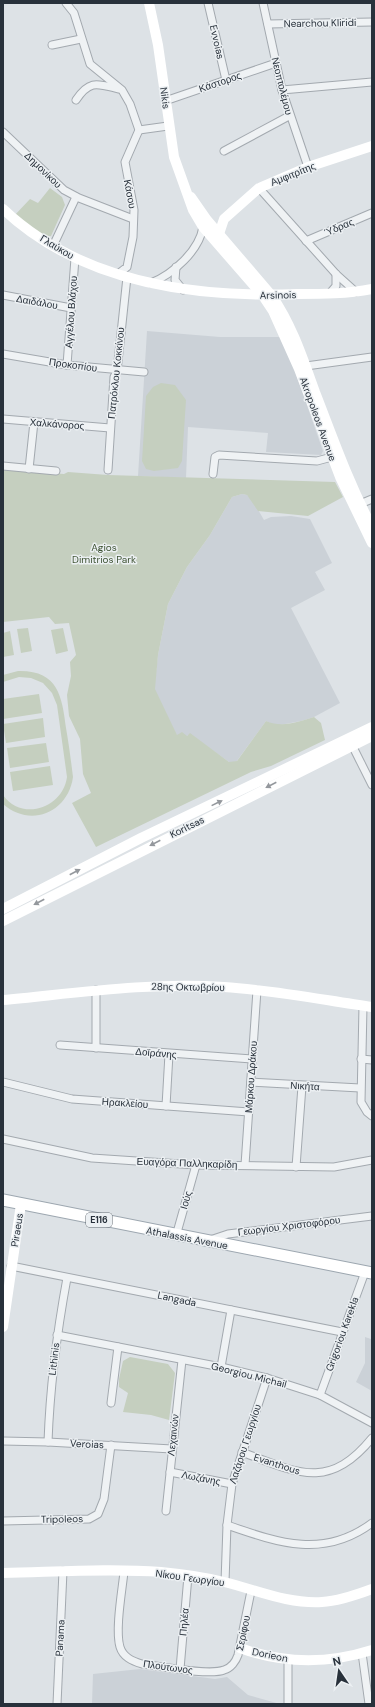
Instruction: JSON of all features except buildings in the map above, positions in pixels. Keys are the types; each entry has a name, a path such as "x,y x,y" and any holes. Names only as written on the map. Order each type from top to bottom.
{"main road":[{"name":"Athalassis Avenue","path":"3,1200 176,1236 368,1273"}],"street":[{"path":"66,3 74,14 85,54 93,68 122,90 130,104 140,130 168,126"},
{"name":"Nikis","path":"148,3 158,45 168,126 177,166 187,192 194,199 205,223 268,296"},
{"name":"Evvoias","path":"208,3 226,80"},
{"name":"Νεοπτολέμου","path":"263,3 289,116 308,167"},
{"name":"Nearchou Kliridi","path":"268,24 372,22"},
{"path":"52,45 81,39"},
{"name":"Κάστορος","path":"165,101 276,63"},
{"path":"282,90 372,82"},
{"path":"76,100 82,90 90,85 97,84 122,90"},
{"path":"224,151 289,116"},
{"name":"Κάσου","path":"127,277 130,261 134,210 125,162 140,130"},
{"name":"Δημονίκου","path":"3,132 58,185 76,197 133,219"},
{"name":"Αμφιτρίτης","path":"224,219 259,188 308,167 372,146"},
{"path":"259,188 336,274 356,292"},
{"path":"53,246 76,197"},
{"name":"Γλαύκου","path":"4,213 53,246 75,258 148,284"},
{"name":"Ύδρας","path":"306,241 372,213"},
{"path":"148,284 162,278 176,267 199,242 205,223 224,219"},
{"path":"199,242 217,237 224,219"},
{"name":"Nikis","path":"217,237 248,278 268,296"},
{"name":"Αγγέλου Βλάχου","path":"67,365 75,258"},
{"path":"127,277 126,269 130,261"},
{"path":"176,267 175,280 183,290"},
{"path":"330,293 336,286 336,274"},
{"name":"Πατρόκλου Κοκκίνου","path":"108,470 114,377 117,371 127,277"},
{"path":"239,295 246,288 248,278"},
{"path":"148,284 183,290"},
{"name":"Arsinois","path":"183,290 268,296 372,290"},
{"path":"283,314 286,304 300,294"},
{"name":"Δαιδάλου","path":"3,296 71,308"},
{"name":"Akropoleos Avenue","path":"268,296 283,314 306,366 339,454 360,504 372,527"},
{"name":"Akropoleos Avenue","path":"268,296 284,331 351,503 372,543"},
{"name":"Προκοπίου","path":"3,354 67,365 117,371 144,372"},
{"path":"306,366 372,357"},
{"name":"Χαλκάνορος","path":"3,419 110,428"},
{"path":"29,469 34,422"},
{"path":"213,474 215,457 219,455 268,456 317,461 332,457"},
{"path":"3,466 56,471"},
{"path":"360,504 372,500"},
{"name":"Koritsas","path":"3,909 141,838 372,727"},
{"name":"Koritsas","path":"3,921 244,802 372,736"},
{"path":"352,746 372,786"},
{"name":"28ης Οκτωβρίου","path":"3,1000 96,990 179,986 223,987 257,990 368,1006"},
{"path":"96,990 96,1048"},
{"name":"Μάρκου Δράκου","path":"245,1165 257,990"},
{"path":"368,1006 361,1059 360,1088 361,1102 367,1112 372,1116"},
{"name":"Δοϊράνης","path":"60,1045 252,1059"},
{"path":"166,1106 169,1054"},
{"path":"361,1059 372,1060"},
{"name":"Ηρακλείου","path":"3,1082 72,1099 249,1112"},
{"name":"Νικήτα","path":"251,1082 360,1088"},
{"path":"296,1166 302,1086"},
{"name":"Ευαγόρα Παλληκαρίδη","path":"3,1140 92,1158 196,1165 345,1166 372,1160"},
{"name":"Ιούς","path":"176,1236 196,1165"},
{"name":"Piraeus","path":"3,1327 4,1307 21,1204"},
{"name":"Γεωργίου Χριστοφόρου","path":"208,1242 228,1234 372,1216"},
{"name":"Langada","path":"11,1266 342,1332"},
{"name":"Grigoriou Karekla","path":"320,1395 342,1332 368,1273"},
{"name":"Lithinis","path":"48,1442 50,1398 57,1335 67,1278"},
{"path":"222,1367 231,1310"},
{"name":"Georgiou Michail","path":"57,1335 222,1367 267,1378 320,1395 372,1423"},
{"path":"111,1403 118,1347"},
{"name":"Λεχαινών","path":"166,1511 182,1360"},
{"name":"Λαζάρου Γεωργίου","path":"225,1582 227,1525 232,1484 267,1378"},
{"name":"Evanthous","path":"242,1452 296,1472 315,1474 332,1471 348,1461 372,1438"},
{"name":"Veroias","path":"3,1441 172,1449"},
{"name":"Tripoleos","path":"3,1521 89,1519 98,1514 104,1499 110,1445"},
{"name":"Λωζάνης","path":"170,1472 232,1484"},
{"path":"227,1525 283,1543 308,1546 328,1543 348,1537 372,1523"},
{"name":"Νίκου Γεωργίου","path":"3,1573 63,1571 160,1572 225,1582 251,1591 298,1602 323,1602 353,1596 372,1589"},
{"name":"Panama","path":"57,1704 63,1571"},
{"name":"Πλούτωνος","path":"124,1572 118,1633 120,1648 131,1661 180,1669 214,1672 225,1670"},
{"name":"Πηλέα","path":"180,1669 188,1576"},
{"name":"Σερίφου","path":"225,1670 235,1663 240,1648 251,1591"},
{"name":"Dorieon","path":"240,1648 262,1656 288,1660 327,1659 367,1652"},
{"path":"367,1652 369,1704"},
{"path":"288,1660 288,1704"}],"shaded area":[{"path":"147,331 220,337 283,337 323,451 321,455 266,452 268,433 188,427 186,478 138,476"},
{"path":"242,494 247,495 253,501 264,520 271,517 291,516 310,519 332,563 315,572 325,590 291,608 340,703 314,717 301,721 274,725 266,721 236,762 229,762 190,734 187,736 177,736 154,689 158,655 168,604 187,567 210,535 232,497"},
{"path":"365,1337 371,1339 372,1337 372,1391 356,1382 365,1363"},
{"path":"140,1669 215,1679 227,1677 248,1695 280,1704 92,1704 93,1674"}],"green space":[{"path":"50,188 62,197 65,205 51,236 45,237 14,216 30,199 38,203"},
{"path":"161,383 175,385 186,400 182,461 178,468 154,471 146,469 142,461 146,396 153,387"},
{"name":"Agios Dimitrios Park","path":"3,469 64,474 68,472 108,475 335,482 343,497 308,516 258,511 247,495 242,494 232,497 210,535 187,567 168,604 158,655 155,689 177,735 182,732 187,736 190,733 229,762 237,761 266,721 284,724 314,717 321,723 325,740 271,766 251,772 96,847 72,803 91,793 83,774 80,739 69,716 67,695 71,676 70,662 76,655 69,623 55,624 49,617 3,622"},
{"path":"28,628 32,651 21,653 17,629"},
{"path":"63,628 68,651 56,654 51,630"},
{"path":"10,631 14,655 3,657 3,633"},
{"path":"18,671 42,675 50,680 56,687 62,705 73,777 70,789 64,800 56,808 46,813 36,815 25,815 14,811 3,804 3,795 11,803 20,808 41,808 58,797 64,788 67,777 57,705 52,693 43,683 31,678 19,677 3,682 3,675"},
{"path":"39,694 42,713 3,719 3,699"},
{"path":"43,718 45,737 6,743 3,724"},
{"path":"46,743 49,762 10,768 7,748"},
{"path":"50,766 53,785 13,791 10,772"},
{"path":"130,1357 168,1364 175,1373 169,1420 151,1415 123,1412 128,1393 119,1387 119,1379 123,1361"}]}
